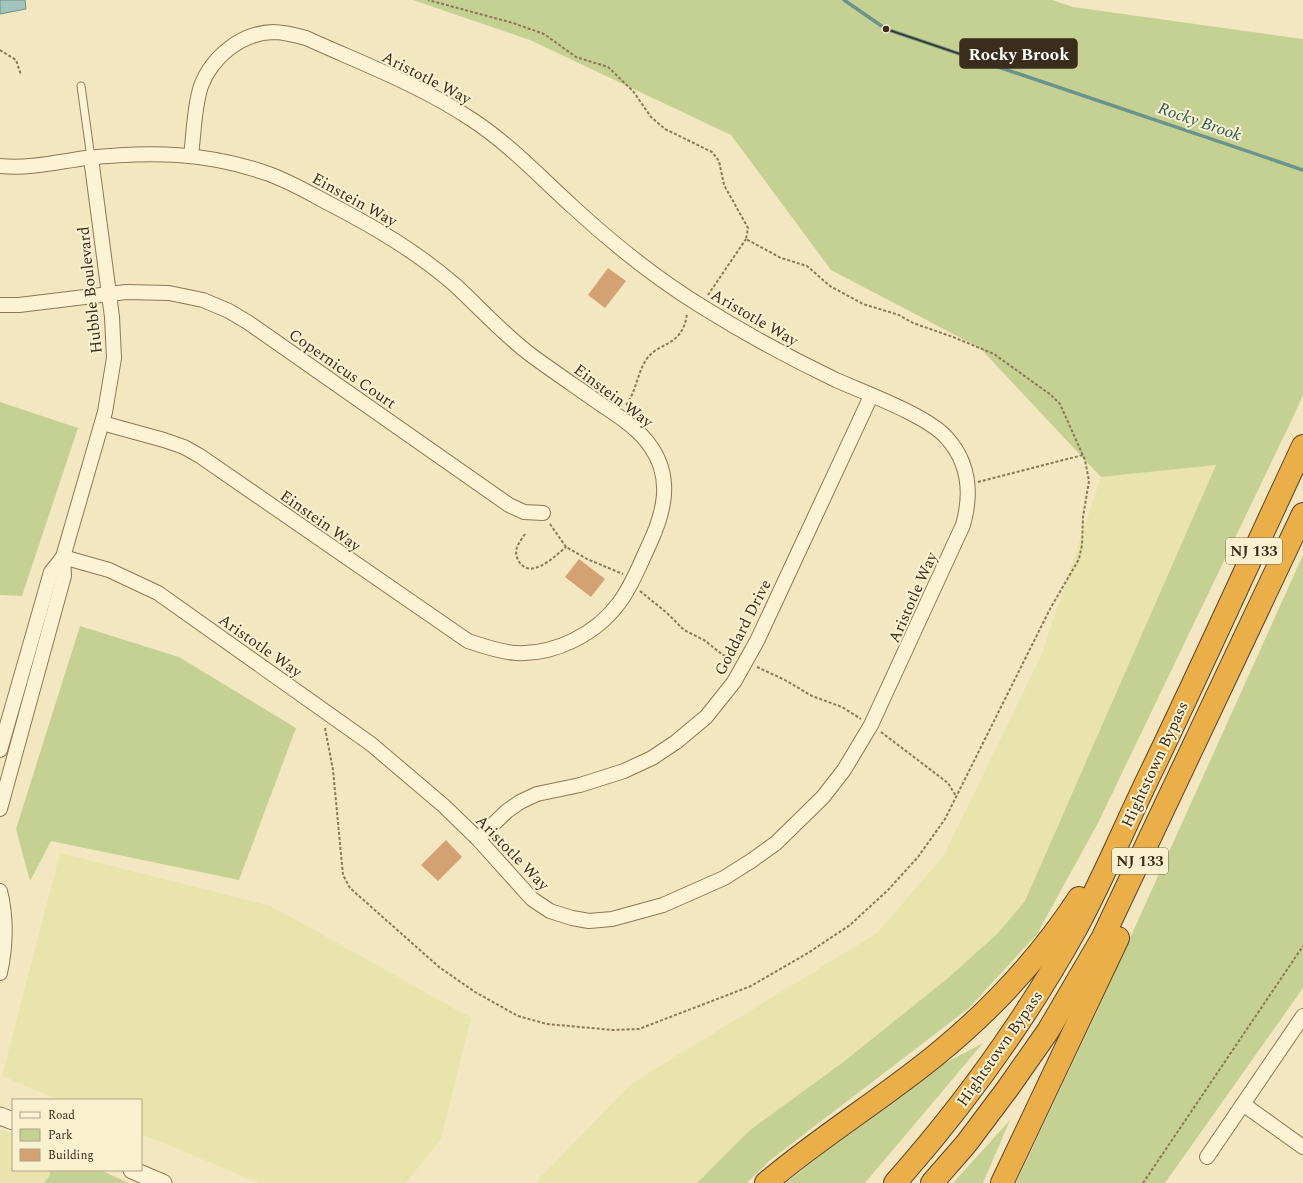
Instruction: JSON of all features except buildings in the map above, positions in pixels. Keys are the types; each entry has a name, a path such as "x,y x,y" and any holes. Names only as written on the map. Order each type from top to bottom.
{"highway":[{"name":"Hightstown Bypass","path":"895,1183 944,1126 985,1072 1024,1016 1078,924 1303,446"},
{"name":"Hightstown Bypass","path":"932,1183 966,1144 1008,1088 1048,1031 1084,972 1103,937 1202,732 1303,514"},
{"path":"1002,1183 1120,935 1202,732"},
{"path":"766,1183 936,1055 978,1018 1016,977 1057,929 1108,854 1132,810"}],"street":[{"name":"Aristotle Way","path":"63,557 109,570 158,593 371,744 439,802 478,839 532,899 550,911 572,918 612,920 663,905 724,878 751,862 776,843 823,798 844,770 871,725 962,525 968,507 968,485 965,468 955,448 941,432 928,423 802,364 697,304 616,245 503,143 473,119 437,98 306,38 286,33 271,32 244,40 228,49 213,65 202,85 197,103 191,155"},
{"name":"Einstein Way","path":"0,166 25,167 142,153 191,155 236,164 270,174 296,186 384,233 433,268 510,338 636,430 651,446 660,462 665,497 657,528 632,582 619,603 605,619 583,636 564,645 533,652 514,653 489,648 468,641 194,453 164,440 102,423"},
{"name":"Hubble Boulevard","path":"0,809 64,576 63,557 102,423 114,358 109,295 91,158"},
{"name":"Copernicus Court","path":"0,305 19,305 138,291 169,293 202,300 229,311 249,322 509,505 524,512 543,513"},
{"name":"Goddard Drive","path":"478,839 507,811 520,802 537,794 602,779 624,771 658,754 689,732 706,717 722,698 746,663 871,396"},
{"name":"Hubble Boulevard","path":"0,750 51,572 63,557"},
{"path":"0,891 5,909 6,946 0,973"},
{"path":"1207,1157 1303,1016"},
{"path":"1243,1104 1303,1147"},
{"path":"0,1116 12,1121"},
{"path":"134,1171 163,1183"}],"lane":[{"path":"81,86 91,158"}],"path":[{"path":"428,0 544,34 576,57 608,67 633,91 656,121 666,129 712,152 720,161 724,185 748,228 746,239 697,304 688,311 682,331 671,343 646,358 636,387 618,416"},
{"path":"0,50 11,55 16,60 21,74"},
{"path":"325,727 333,770 343,875 350,888 439,967 469,988 518,1016 547,1024 613,1030 640,1029 751,986 808,953 850,925 888,890 918,857 945,819 1050,609 1079,559 1082,545 1083,517 1089,481 1083,454 1060,404 1051,395 994,354 953,337 913,323 899,315 864,304 830,286 807,266 781,258 746,239"},
{"path":"968,485 1083,454"},
{"path":"543,513 566,547 587,560 626,575 637,589 667,613 684,630 704,640 723,655 767,671 812,696 842,707 871,725 948,783 956,796"},
{"path":"525,534 517,547 516,552 517,559 522,566 527,568 534,568 548,562 566,547"},
{"path":"1143,1183 1303,946"}],"shaded area":[{"path":"1216,465 1025,901 997,934 948,978 842,1063 750,1130 697,1183 535,1183 631,1084 877,933 944,855 1041,656 1101,477"},
{"path":"60,853 271,906 471,1018 441,1139 406,1183 260,1183 142,1134 142,1099 58,1099 2,1076"},
{"path":"0,1129 12,1134 12,1171 50,1171 50,1175 44,1183 0,1183"}],"green space":[{"path":"413,0 1052,0 1073,7 1303,39 1303,395 1098,823 1037,934 969,1008 769,1161 747,1183 697,1183 750,1130 842,1063 948,978 997,934 1025,901 1216,465 1101,477 980,348 831,270 731,135 530,40"},
{"path":"0,402 78,428 22,596 0,595"},
{"path":"1303,555 1303,988 1165,1183 1016,1183 1098,1009"},
{"path":"80,626 179,657 296,728 239,880 51,841 30,881 16,829"},
{"path":"983,1043 865,1183 786,1183 915,1079"},
{"path":"1010,1120 983,1183 953,1183"},
{"path":"50,1171 102,1171 129,1183 44,1183 50,1175"}],"water":[{"path":"0,0 25,0 26,9 0,14"}],"waterway":[{"name":"Rocky Brook","path":"844,0 886,29 1303,170"}],"place":[{"name":"Rocky Brook","path":"886,29"}]}
